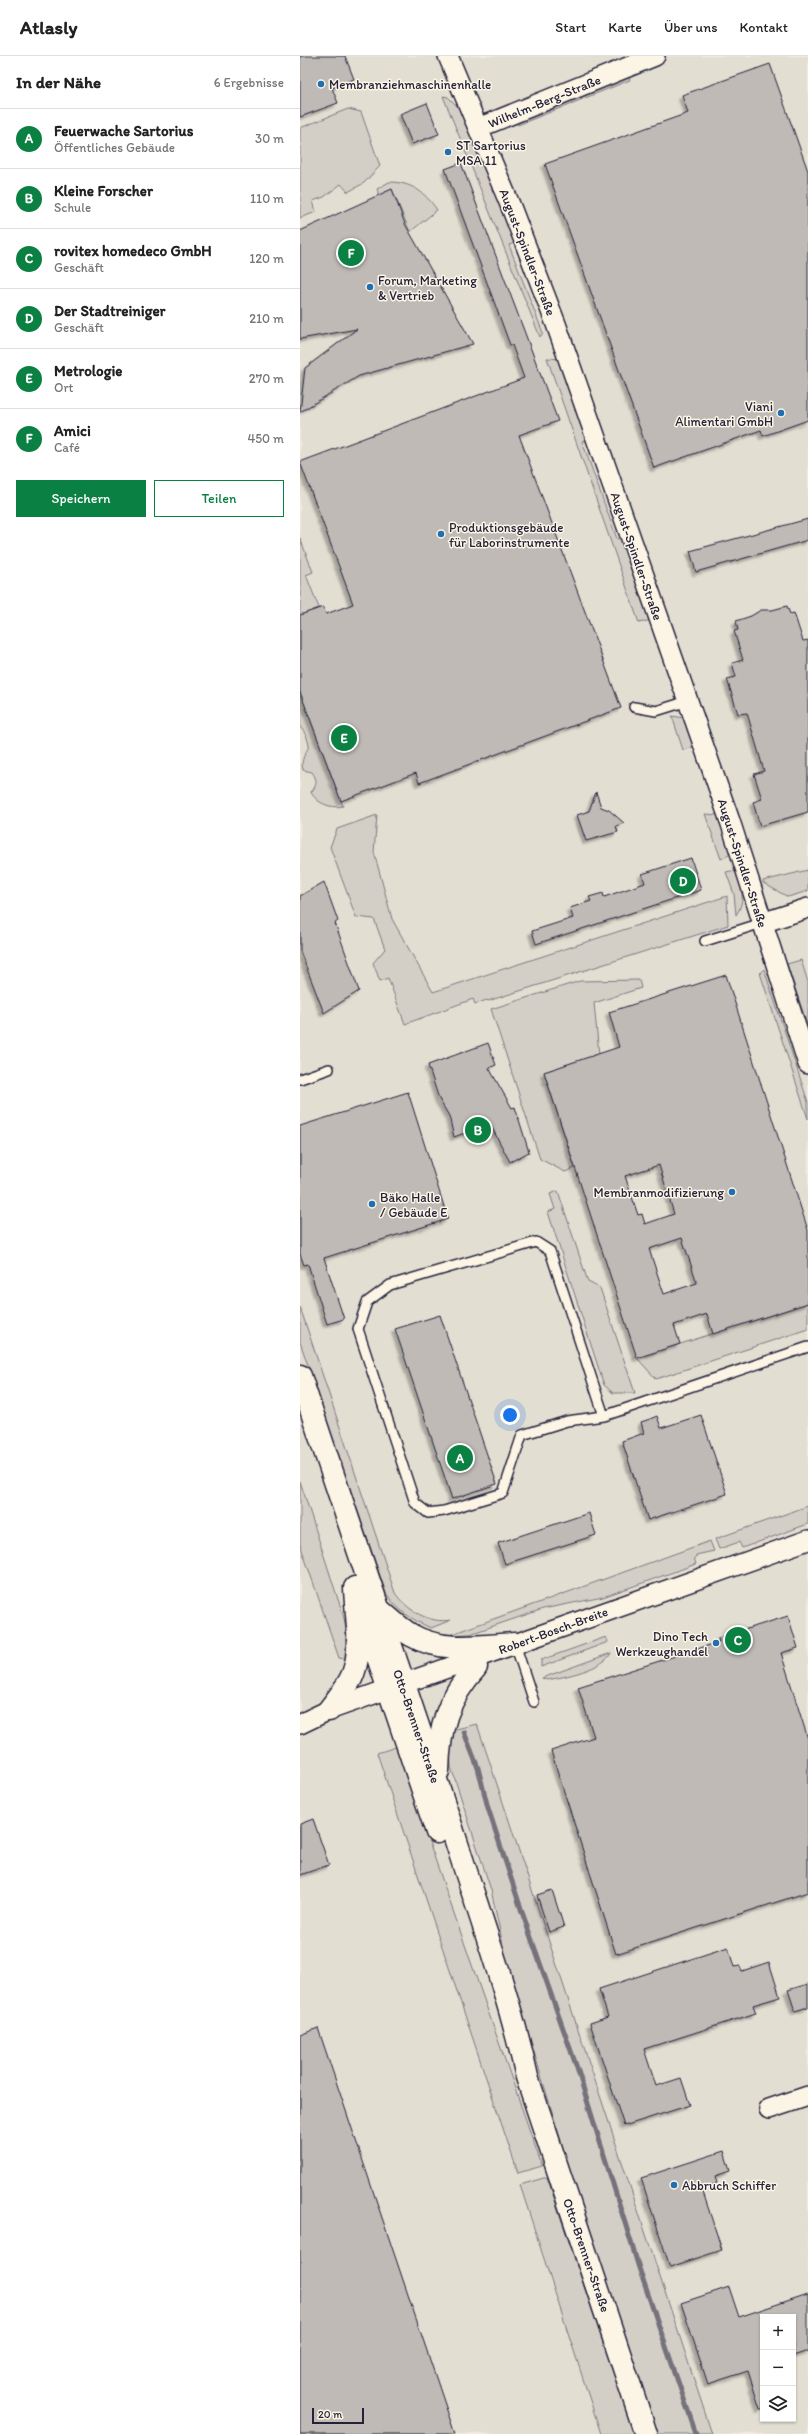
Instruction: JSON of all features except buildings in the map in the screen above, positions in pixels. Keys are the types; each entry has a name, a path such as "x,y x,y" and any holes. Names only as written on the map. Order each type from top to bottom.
{"main road":[{"name":"Otto-Brenner-Straße","path":"300,1376 376,1607 397,1690 511,2043 527,2077"},
{"name":"Otto-Brenner-Straße","path":"300,1424 354,1588 437,1784 516,2033 527,2077 646,2434"},
{"path":"329,1710 352,1674 356,1661 358,1645 354,1588"},
{"path":"376,1607 400,1627 424,1641 459,1647 516,1648"},
{"path":"437,1784 439,1744 445,1717 457,1691 476,1666"}],"street":[{"name":"August-Spindler-Straße","path":"448,56 556,324 688,700 808,1064"},
{"name":"Wilhelm-Berg-Straße","path":"478,128 655,56"},
{"path":"762,923 808,908"},
{"name":"Robert-Bosch-Breite","path":"300,1725 329,1710 476,1666 516,1648 808,1540"},
{"name":"Robert-Bosch-Breite","path":"300,1725 334,1717 397,1690 808,1548"},
{"path":"769,2109 808,2096"}],"lane":[{"path":"634,707 656,711 688,700"},
{"path":"705,941 762,923"},
{"path":"300,1079 329,1069"},
{"path":"604,1416 550,1251 536,1242 390,1285 367,1302 358,1329 415,1503 424,1512 434,1513 444,1511 502,1493 522,1435 567,1421 604,1416 808,1347"},
{"path":"516,1648 534,1702"}],"shaded area":[{"path":"300,56 808,56 808,2434 300,2434"},
{"path":"628,75 630,80 518,125 516,120"},
{"path":"443,96 448,97 462,111 515,243 509,245 543,333 540,337"},
{"path":"348,109 361,112 380,166 364,183 348,192 341,184 324,197 313,201 316,212 300,218 300,128"},
{"path":"389,182 397,182 417,189 428,198 437,210 410,232 392,189 379,195 377,189"},
{"path":"547,358 560,359 588,439 582,441 617,539 623,538 651,620 639,623"},
{"path":"300,538 313,572 306,575 319,608 300,615"},
{"path":"300,692 343,806 334,807 324,804 316,799 311,792 315,787 315,777 312,772 303,770 302,766 303,759 309,745 306,734 300,727"},
{"path":"672,716 684,718 694,747 683,750"},
{"path":"705,814 718,815 731,854 721,859"},
{"path":"377,815 374,852 392,919 433,992 727,896 728,925 488,1001 475,1004 473,999 405,1024 388,978 380,981 373,963 385,949 374,919 356,917 330,847 337,829"},
{"path":"808,870 808,891 788,897 763,883 763,881"},
{"path":"726,872 737,872 742,894 741,904 736,915 734,894"},
{"path":"801,960 808,982 808,1027 787,964"},
{"path":"764,969 808,1102 808,1119 760,973"},
{"path":"639,980 641,988 594,1003 599,1054 544,1072 575,1168 565,1172 540,1159 491,1009 580,981"},
{"path":"558,1191 588,1282 600,1288 635,1393 613,1393 604,1385 548,1212 555,1209 550,1194"},
{"path":"808,1303 808,1329 656,1379 637,1358"},
{"path":"300,1307 395,1593 412,1610 427,1618 443,1621 451,1620 431,1628 406,1614 395,1605 386,1593 300,1342"},
{"path":"300,1481 344,1618 346,1630 345,1659 339,1658 300,1544"},
{"path":"808,1506 808,1524 742,1548 739,1542 719,1549 715,1539"},
{"path":"710,1541 714,1551 696,1555 697,1557 694,1558 696,1564 603,1597 543,1609 470,1634 449,1635"},
{"path":"606,1637 608,1642 541,1667 541,1660"},
{"path":"611,1653 607,1659 592,1668 563,1677 547,1680 542,1678"},
{"path":"477,1724 712,2434 657,2434 580,2204 507,1963 491,1890 451,1767 450,1749 452,1730"},
{"path":"396,1747 542,2166 518,2173 377,1753"},
{"path":"547,2177 634,2434 601,2434 520,2185"}],"waterway":[{"path":"464,1732 478,1768 488,1808 522,1912 577,2068 639,2268 696,2434"}],"place":[{"name":"Membranziehmaschinenhalle","path":"321,84"},
{"name":"ST Sartorius MSA 11","path":"448,152"},
{"name":"Amici","path":"351,253"},
{"name":"Forum, Marketing & Vertrieb","path":"370,287"},
{"name":"Viani Alimentari GmbH","path":"781,413"},
{"name":"Produktionsgebäude für Laborinstrumente","path":"441,534"},
{"name":"Metrologie","path":"344,738"},
{"name":"Der Stadtreiniger","path":"683,881"},
{"name":"Kleine Forscher","path":"478,1130"},
{"name":"Membranmodifizierung","path":"732,1192"},
{"name":"Bäko Halle / Gebäude E","path":"372,1204"},
{"name":"Feuerwache Sartorius","path":"460,1458"},
{"name":"rovitex homedeco GmbH","path":"738,1640"},
{"name":"Dino Tech Werkzeughandel","path":"716,1643"},
{"name":"Abbruch Schiffer","path":"674,2185"}]}
